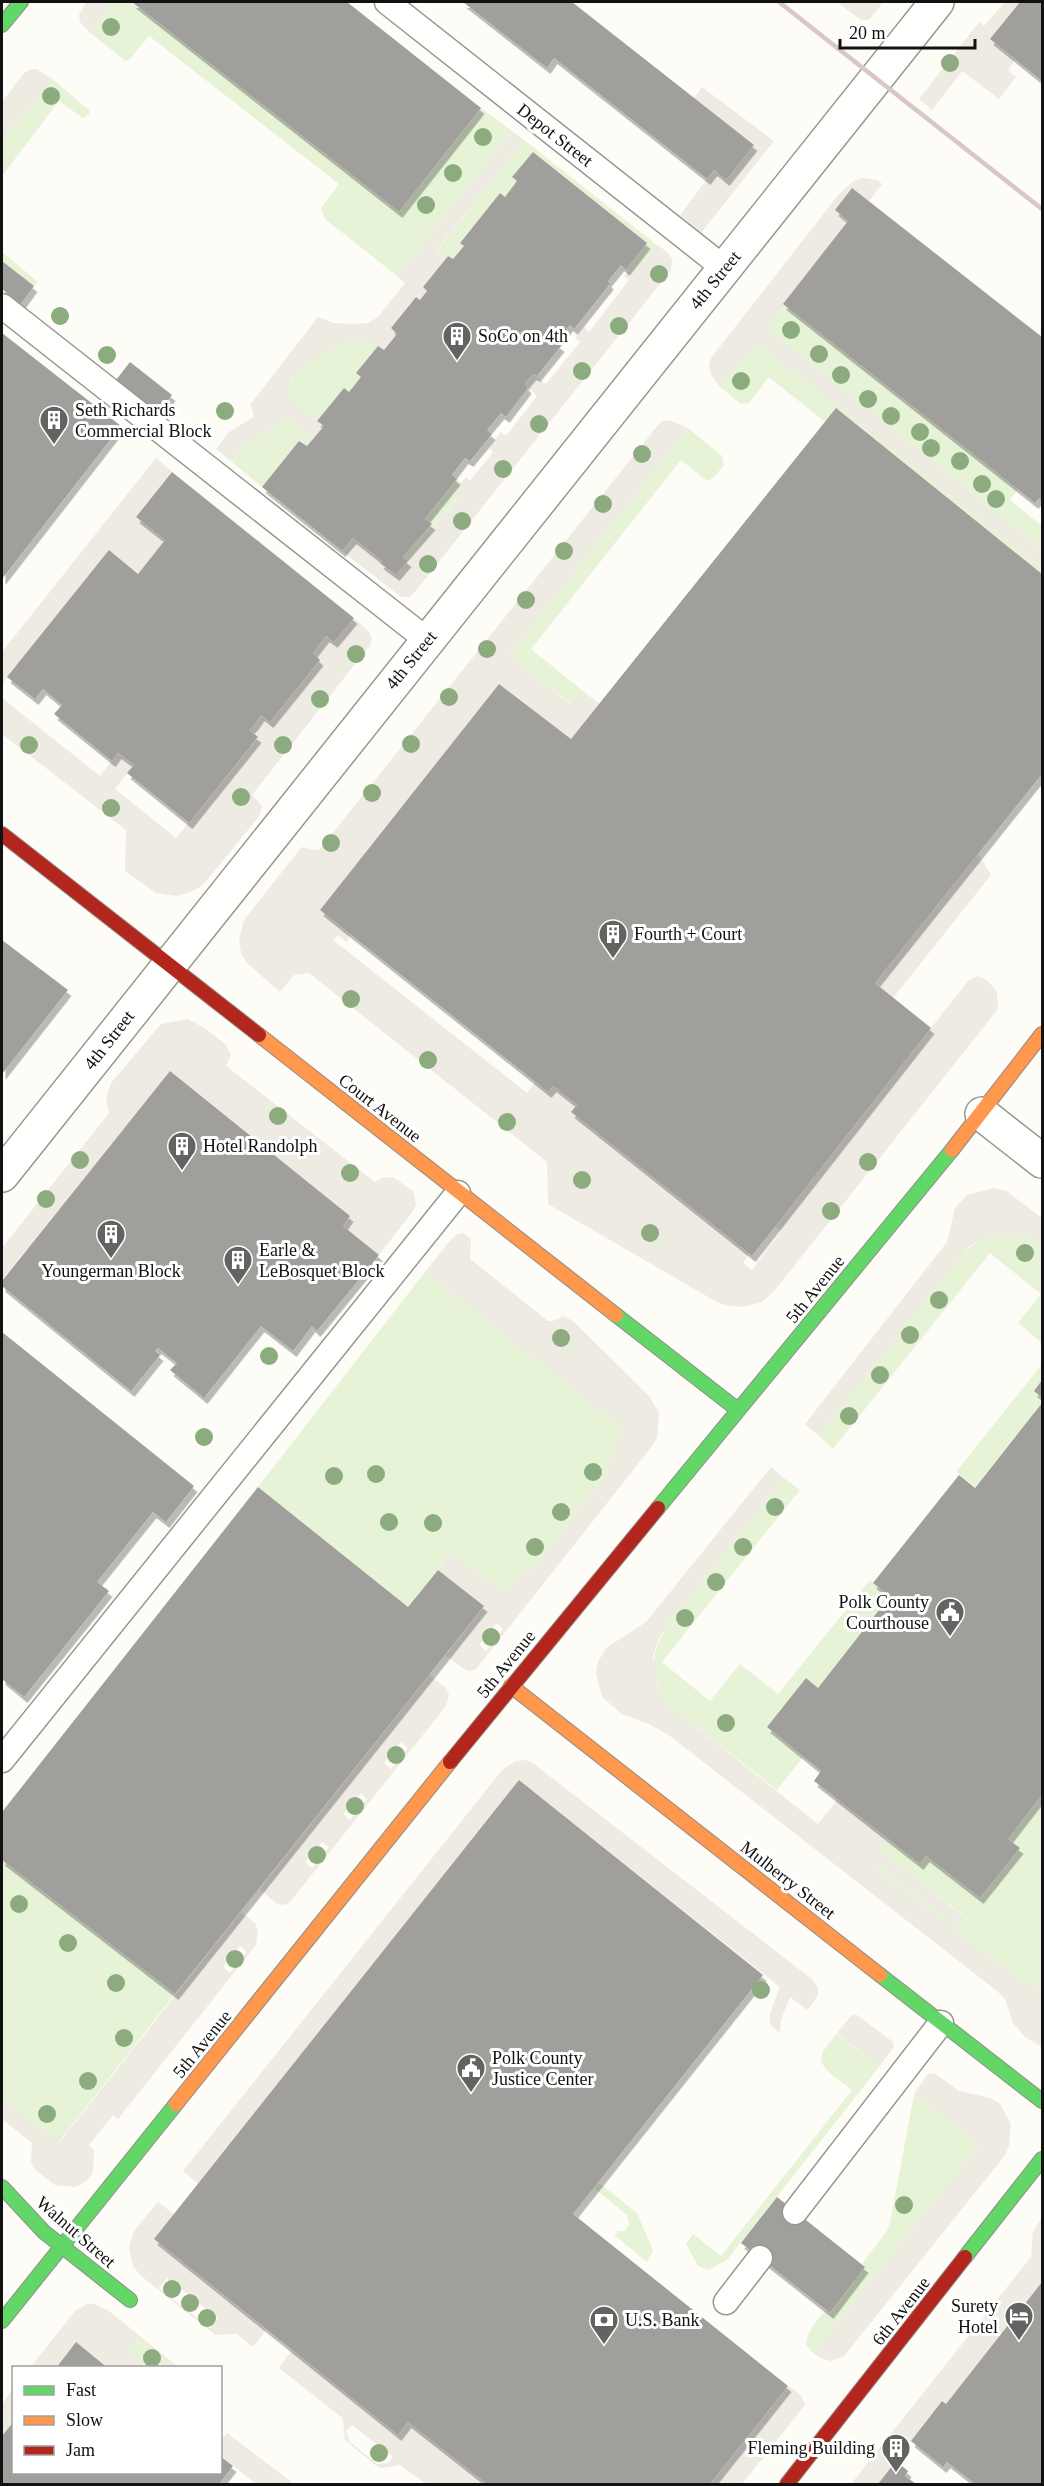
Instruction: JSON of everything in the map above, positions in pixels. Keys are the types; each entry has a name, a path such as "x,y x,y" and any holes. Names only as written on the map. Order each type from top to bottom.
{"street":[{"path":"2,25 21,2"},
{"name":"4th Street","path":"2,1175 937,2"},
{"name":"Court Avenue","path":"2,834 738,1410"},
{"name":"5th Avenue","path":"2,2321 511,1686 982,1114 1042,1034"},
{"path":"982,1114 1042,1161"},
{"name":"Mulberry Street","path":"511,1686 1042,2101"},
{"name":"6th Avenue","path":"787,2484 1042,2159"},
{"name":"Walnut Street","path":"2,2187 62,2247 130,2300"}],"lane":[{"name":"Depot Street","path":"387,2 724,268"},
{"path":"2,306 427,640"},
{"path":"2,1760 458,1193"},
{"path":"795,2212 941,2022"},
{"path":"726,2302 760,2258"}],"green space":[{"path":"114,2 132,2 399,212 481,108 512,131 397,276 324,218 321,208 339,184 149,36 126,61 89,32"},
{"path":"51,78 89,110 90,114 83,118 59,101 2,176 2,141"},
{"path":"524,140 657,245 637,270 632,267 629,271 626,270 646,243 533,152 512,177 517,181 505,197 500,193 460,242 464,246 453,259 448,256 445,259 436,252"},
{"path":"2,252 38,282 34,286 2,261"},
{"path":"783,304 1018,489 1010,500 1042,526 1042,549 765,328"},
{"path":"363,340 378,346 357,373 361,377 349,392 344,388 317,421 292,402 288,393 289,385 309,362 337,344"},
{"path":"757,341 1042,568 1042,574 836,409 825,422 769,377 749,403 741,404 720,387"},
{"path":"286,417 313,438 307,446 299,441 262,487 232,462 243,448"},
{"path":"688,428 722,456 724,465 713,478 707,481 681,460 531,649 583,691 572,705 509,655"},
{"path":"457,479 461,483 454,492 458,496 408,561 403,557 432,525 425,519"},
{"path":"999,1234 1034,1238 1042,1244 1042,1343 1018,1323 1041,1294 990,1253 833,1449 819,1436 960,1255 981,1239"},
{"path":"425,1272 624,1428 606,1474 532,1571 520,1574 503,1594 451,1553 408,1607 258,1487"},
{"path":"1042,1364 1042,1380 1034,1391 1042,1398 1042,1403 975,1487 956,1472"},
{"path":"784,1478 800,1490 662,1662 710,1701 740,1664 778,1694 870,1580 890,1596 818,1688 806,1678 767,1727 803,1757 777,1790 666,1703 656,1680 654,1660 659,1641 671,1620"},
{"path":"1042,1795 1042,1990 1022,1981 954,1930 964,1916 879,1850 888,1839 920,1863 926,1856 980,1898 1020,1848 1008,1839"},
{"path":"2,1860 175,1994 58,2143 2,2099"},
{"path":"876,1864 947,1919 944,1923 874,1867"},
{"path":"837,2034 879,2067 727,2260 708,2270 698,2266 686,2244 693,2234 721,2256 852,2090 826,2070 821,2059 823,2051"},
{"path":"914,2094 979,2145 813,2353 806,2345 810,2330 826,2310 831,2313 865,2267 862,2264 890,2223"},
{"path":"599,2183 637,2213 653,2251 647,2262 614,2235 618,2231 625,2231 629,2225 627,2215 594,2188"},
{"path":"138,2338 173,2366 148,2366 128,2350"}],"shaded area":[{"path":"86,2 114,2 89,32 80,22 79,15"},
{"path":"837,2 881,2 881,5 869,20 861,20"},
{"path":"1005,2 1020,2 991,39 1015,60 1008,70 1016,77 999,99 962,71 932,110 919,99 979,22 984,26"},
{"path":"37,69 51,78 2,141 2,102 24,73"},
{"path":"702,87 774,141 701,233 680,215 714,170 726,180 694,98"},
{"path":"512,131 524,140 436,251 445,259 423,287 427,291 420,300 416,297 391,328 397,334 384,350 363,340 343,342 307,363 291,380 288,393 294,404 324,426 313,438 286,417 243,448 232,462 216,449 229,432 253,417 250,405 318,317 334,323 352,324 368,323 378,317 405,283 397,276"},
{"path":"864,178 877,180 882,184 869,201 859,195 835,210 848,221 766,328 1042,549 1042,568 757,342 720,387 710,373 711,358 839,194 855,180"},
{"path":"657,245 672,259 671,270 414,593 409,597 401,597 342,551 353,538 396,575 458,497 453,492 466,477 470,481 493,452 489,448 496,438 501,432 506,436 537,396 525,384 528,380 533,374 546,384 580,342 575,338 584,327 589,332 629,280 624,276 632,267 637,270"},
{"path":"663,421 672,421 688,428 509,655 571,705 583,691 600,704 571,739 499,684 320,910 351,935 346,942 338,935 333,940 527,1093 535,1082 548,1092 553,1086 577,1105 571,1112 749,1254 743,1263 752,1270 781,1231 775,1226 968,981 978,976 988,981 997,992 998,1009 775,1290 762,1302 742,1307 724,1305 715,1301 548,1204 547,1162 309,973 294,975 280,992 247,963 241,953 239,941 244,920 297,853 302,847 320,849"},
{"path":"156,458 172,472 136,517 165,540 138,574 109,551 2,684 2,652"},
{"path":"354,618 369,632 372,638 370,645 252,795 262,806 260,815 208,879 200,887 188,893 177,896 156,893 125,871 126,830 2,734 2,698 100,776 118,753 134,765 115,789 176,838 258,738 249,730 261,715 270,722 320,660 313,653 326,636 334,642"},
{"path":"978,854 991,875 893,998 875,983"},
{"path":"188,1019 225,1044 231,1055 226,1066 375,1182 382,1178 393,1177 414,1192 416,1205 413,1211 379,1255 343,1226 350,1216 170,1071 2,1280 2,1248 109,1113 106,1098 111,1083 161,1024"},
{"path":"993,1188 1005,1190 1042,1218 1042,1244 1034,1238 999,1234 981,1239 970,1246 819,1436 805,1424 947,1242 955,1208 967,1195"},
{"path":"463,1233 471,1239 470,1259 548,1321 563,1316 573,1321 649,1396 659,1413 657,1438 649,1450 476,1669 469,1671 446,1655 484,1606 438,1570 451,1553 503,1593 520,1574 532,1571 606,1474 623,1428 425,1272 456,1235","holes":["497,1623 503,1629 486,1651 479,1645"]},
{"path":"771,1467 784,1478 659,1638 653,1656 657,1686 666,1703 818,1824 838,1799 888,1839 880,1850 964,1917 954,1930 1022,1981 1042,1990 1042,2047 1025,2037 1013,2023 1005,1999 997,1991 670,1736 649,1724 622,1714 602,1697 596,1673 598,1662 606,1648 646,1622","holes":["876,1864 947,1919 944,1922 874,1867"]},
{"path":"429,1675 445,1687 449,1695 446,1706 290,1902 284,1905 277,1904 260,1889","holes":["401,1742 408,1748 391,1769 384,1763","361,1793 367,1799 350,1820 343,1814","322,1842 329,1847 312,1868 305,1862"]},
{"path":"526,1760 813,1980 818,1988 818,1994 813,2003 807,2010 790,1997 781,2020 780,2033 770,2024 770,2013 780,1987 519,1780 198,2184 183,2171 503,1769 516,1761"},
{"path":"241,1912 255,1923 258,1930 256,1945 118,2119 113,2115 89,2145 94,2150 93,2173 87,2181 75,2187 55,2185 36,2170 31,2162 32,2143 2,2119 2,2099 59,2143","holes":["240,1946 247,1952 230,1973 223,1967"]},
{"path":"852,2015 857,2015 893,2042 894,2047 879,2067 837,2033"},
{"path":"934,2073 959,2091 991,2098 1000,2104 1011,2124 1006,2154 844,2356 831,2361 820,2358 813,2353 979,2145 914,2094 928,2074"},
{"path":"158,2202 174,2214 154,2239 266,2330 253,2347 237,2334 215,2335 140,2275 133,2266 129,2247 134,2231","holes":["167,2278 218,2318 210,2328 159,2288"]},
{"path":"1042,2217 1042,2282 946,2404 942,2401 878,2484 851,2484 1031,2257 1033,2232"},
{"path":"87,2304 95,2304 109,2311 177,2366 173,2366 138,2338 128,2350 148,2366 107,2366 76,2342 57,2366 32,2366 75,2311"},
{"path":"292,2350 398,2435 408,2422 487,2484 426,2484 400,2465 381,2468 375,2465 345,2440 343,2420 340,2416 279,2368","holes":["352,2425 393,2457 387,2463 377,2464 350,2442 346,2431"]},
{"path":"788,2386 801,2395 805,2405 742,2484 710,2484"},
{"path":"12,2390 12,2422 2,2436 2,2404"},
{"path":"227,2433 294,2484 256,2484 222,2457 222,2439"}],"building":[{"path":"132,2 347,2 481,108 399,212"},
{"path":"463,2 572,2 754,145 726,180 714,170 707,179 554,58 547,68"},
{"path":"1020,2 1042,2 1042,81 990,39"},
{"name":"SoCo on 4th","path":"533,152 647,243 626,270 621,265 608,281 610,284 574,329 570,325 556,342 561,346 537,376 533,374 528,380 525,384 528,388 506,417 501,413 487,430 492,434 470,461 465,458 452,475 457,479 425,519 432,524 403,557 408,561 396,575 353,538 342,551 262,487 299,441 307,446 324,426 317,421 344,388 349,392 361,377 356,373 378,346 384,350 397,334 391,328 416,297 420,300 427,291 423,287 448,256 453,259 464,246 460,243 500,193 505,197 517,181 512,177"},
{"path":"852,188 1042,337 1042,501 1039,498 1035,503 783,304 848,221 835,210"},
{"path":"2,261 34,286 21,304 2,289"},
{"name":"Seth Richards Commercial Block","path":"2,333 121,426 2,579"},
{"path":"130,362 172,395 158,413 116,380"},
{"path":"836,408 1042,574 1042,774 875,983 931,1028 752,1256 571,1112 577,1105 553,1086 548,1092 320,910 499,684 571,739"},
{"path":"172,472 354,618 334,642 326,636 313,653 320,660 270,722 261,715 249,730 258,737 189,823 127,773 134,765 118,753 112,761 54,714 62,705 43,689 35,699 7,677 109,550 138,574 165,540 136,517"},
{"path":"2,940 68,990 2,1074"},
{"path":"170,1071 350,1216 343,1226 379,1255 317,1331 312,1326 293,1351 261,1326 204,1398 170,1370 177,1363 158,1348 155,1351 160,1355 131,1391 2,1286 2,1281"},
{"path":"2,1332 194,1486 166,1522 153,1512 97,1582 109,1591 24,1697 2,1679"},
{"path":"1042,1380 1042,1398 1034,1391"},
{"name":"Polk County Courthouse","path":"1042,1403 1042,1795 1008,1839 1020,1848 980,1898 926,1856 920,1864 814,1781 821,1771 767,1727 806,1678 818,1688 890,1596 873,1583 959,1475 975,1488"},
{"path":"258,1487 408,1607 438,1570 484,1606 175,1994 2,1860 2,1812"},
{"name":"Polk County Justice Center","path":"519,1780 763,1975 573,2214 788,2386 710,2484 487,2484 408,2422 398,2435 154,2239"},
{"path":"777,2197 865,2267 830,2313 741,2243"},
{"name":"Surety Hotel","path":"1042,2282 1042,2484 975,2484 947,2462 943,2467 911,2441 942,2401 946,2404"},
{"path":"76,2342 106,2366 58,2366"},
{"path":"12,2424 12,2474 222,2474 222,2458 233,2466 219,2484 2,2484 2,2436"},
{"name":"Fleming Building","path":"896,2461 908,2471 905,2476 916,2484 878,2484"}],"railway":[{"path":"779,2 1042,209"}],"traffic: fast":[{"path":"2,25 21,2"},
{"path":"658,1508 952,1150"},
{"path":"616,1315 738,1410"},
{"path":"880,1975 1042,2101"},
{"path":"2,2321 176,2104"},
{"path":"965,2257 1042,2159"},
{"path":"2,2187 44,2232 130,2300"}],"traffic: slow":[{"path":"952,1150 1042,1034"},
{"path":"259,1035 616,1315"},
{"path":"511,1686 880,1975"},
{"path":"176,2104 450,1762"}],"traffic: jam":[{"path":"2,834 259,1035"},
{"path":"450,1762 658,1508"},
{"path":"787,2484 965,2257"}],"place":[{"name":"SoCo on 4th","path":"457,362"},
{"name":"Seth Richards Commercial Block","path":"54,446"},
{"name":"Fourth + Court","path":"613,960"},
{"name":"Hotel Randolph","path":"182,1172"},
{"name":"Youngerman Block","path":"111,1260"},
{"name":"Earle & LeBosquet Block","path":"238,1286"},
{"name":"Polk County Courthouse","path":"950,1638"},
{"name":"Polk County Justice Center","path":"471,2094"},
{"name":"Surety Hotel","path":"1019,2342"},
{"name":"U.S. Bank","path":"604,2346"},
{"name":"Fleming Building","path":"896,2474"}]}
